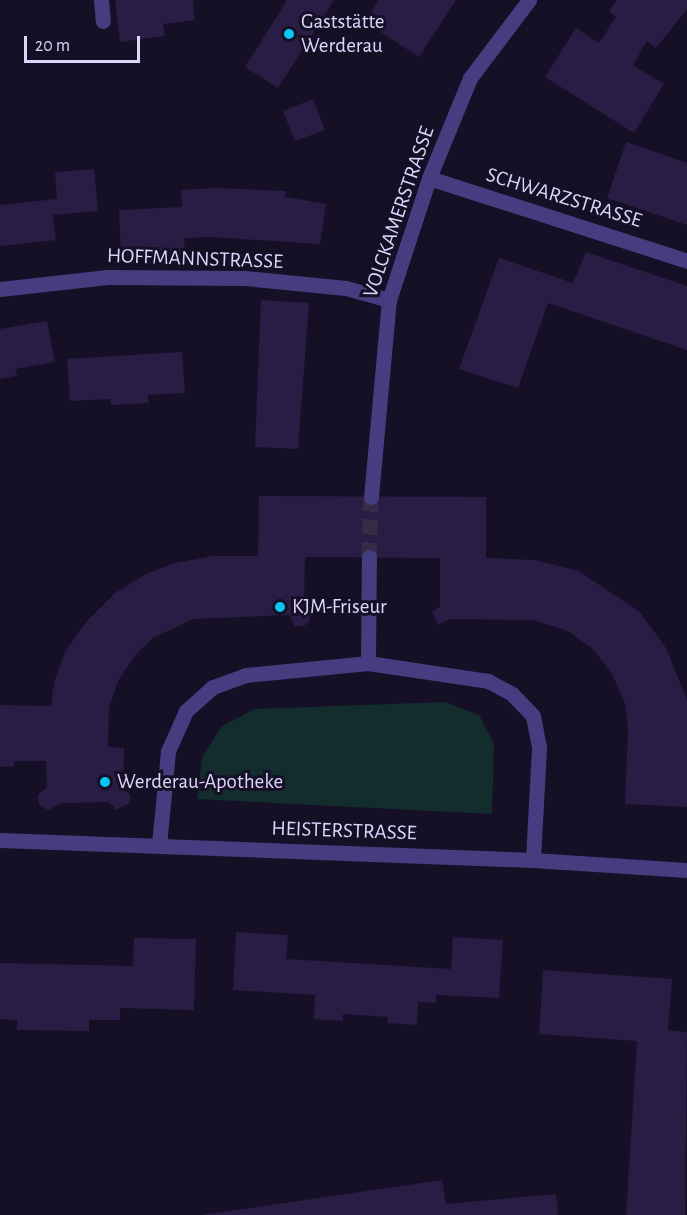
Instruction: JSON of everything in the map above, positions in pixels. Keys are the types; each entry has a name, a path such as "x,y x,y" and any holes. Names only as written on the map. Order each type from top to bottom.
{"street":[{"path":"100,0 104,21"},
{"name":"VOLCKAMERSTRASSE","path":"371,497 389,300 429,178 470,78 529,0"},
{"name":"SCHWARZSTRASSE","path":"429,178 687,261"},
{"name":"HOFFMANNSTRASSE","path":"0,289 107,277 245,278 346,288 389,300"},
{"path":"368,663 369,557"},
{"path":"159,845 168,751 186,711 213,687 246,675 368,663 488,681 512,694 533,716 539,748 533,860"},
{"name":"HEISTERSTRASSE","path":"0,840 533,860 687,870"}],"green space":[{"path":"445,702 479,715 494,744 492,814 197,799 202,758 221,727 254,709"}],"building":[{"path":"115,0 193,0 195,20 163,24 165,36 120,42"},
{"name":"Gaststätte Werderau","path":"287,0 334,0 278,88 245,67"},
{"name":"Gaststätte Werderau","path":"379,0 456,0 419,57 365,22"},
{"path":"617,0 687,0 687,9 656,48 647,41 633,65 664,84 634,133 545,77 576,28 599,43 616,17 609,11"},
{"path":"313,99 325,130 295,141 283,111"},
{"path":"626,142 687,163 687,225 607,198"},
{"path":"94,169 98,211 53,215 56,240 0,246 0,205 57,199 55,172"},
{"path":"215,188 286,191 285,197 326,204 320,244 211,237 184,238 185,253 121,255 119,210 182,207 181,190"},
{"path":"586,252 687,286 687,350 548,303 518,388 459,369 499,258 573,283"},
{"path":"261,300 309,303 298,449 255,447"},
{"path":"47,321 55,362 15,369 17,376 0,379 0,329"},
{"path":"182,352 185,393 148,395 149,403 111,405 110,399 70,401 67,359"},
{"path":"259,496 486,497 486,558 535,560 578,571 639,611 666,648 687,700 687,807 625,804 628,729 625,704 613,676 594,650 568,631 533,620 450,619 438,625 432,612 440,607 440,558 305,557 304,605 309,611 310,621 304,626 295,626 289,615 193,619 153,638 135,655 118,681 109,708 108,747 124,748 123,789 130,794 130,803 116,810 109,802 63,803 48,810 39,805 38,795 47,787 46,761 14,761 14,766 0,767 0,705 51,706 54,682 65,652 86,622 115,593 146,574 175,563 213,556 258,556"},
{"path":"236,932 288,935 286,959 451,969 453,937 503,940 499,998 436,995 436,1003 418,1002 417,1025 387,1023 388,1017 343,1014 343,1021 314,1019 315,995 233,990"},
{"path":"134,938 196,939 194,1010 120,1008 120,1020 89,1020 89,1031 17,1030 17,1020 0,1019 0,963 133,966"},
{"path":"543,970 672,979 668,1030 687,1032 685,1215 626,1215 637,1041 539,1034"},
{"path":"442,1180 446,1204 556,1194 558,1215 202,1215"}],"tunnel":[{"path":"369,557 371,497"}],"place":[{"name":"Gaststätte Werderau","path":"289,34"},
{"name":"KJM-Friseur","path":"280,607"},
{"name":"Werderau-Apotheke","path":"105,782"}]}
